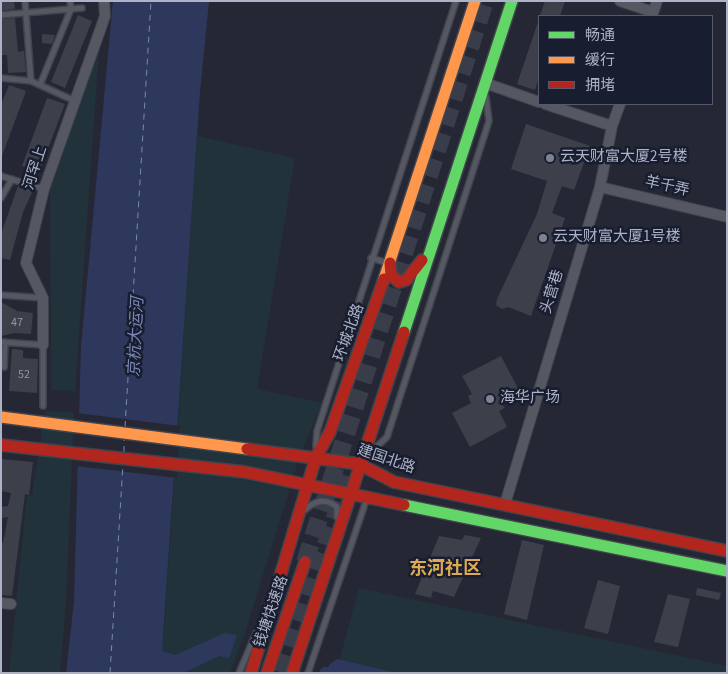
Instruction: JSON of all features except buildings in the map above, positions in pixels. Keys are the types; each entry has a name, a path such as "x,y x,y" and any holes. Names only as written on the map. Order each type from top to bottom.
{"main road":[{"name":"环城北路","path":"251,673 316,457 330,432 390,263 475,1"},
{"path":"292,673 299,659 359,464 371,435 512,1"},
{"path":"390,263 391,275 399,282 406,280 431,249"},
{"name":"建国北路","path":"1,416 359,464 394,482 727,551"},
{"path":"4,446 245,472 727,571"},
{"name":"钱塘快速路","path":"267,673 305,562"}],"street":[{"name":"河罕上","path":"43,345 43,298 26,263 44,189 105,16 104,1"},
{"path":"620,1 652,14 657,1"},
{"path":"485,84 538,102"},
{"path":"548,105 612,126"},
{"name":"头营巷","path":"505,504 600,187 612,126 620,105"},
{"name":"羊千弄","path":"600,187 727,217"}],"lane":[{"path":"25,1 31,81"},
{"path":"40,85 71,9 70,1"},
{"path":"316,457 317,431 371,258 456,1"},
{"path":"1,15 82,8"},
{"path":"1,78 31,81 75,101"},
{"path":"359,464 387,437 489,121 485,84"},
{"path":"1,176 44,189"},
{"path":"1,198 12,179"},
{"path":"371,258 390,263"},
{"path":"1,295 43,298"},
{"path":"4,367 3,342 43,345 43,406"},
{"path":"308,673 368,497"},
{"path":"294,525 306,508 320,501 330,502 337,507 335,540"},
{"path":"239,673 277,584"}],"shaded area":[{"path":"99,49 75,391 51,390 50,191"},
{"path":"197,136 295,158 257,389 322,403 300,455 246,630 230,673 159,673 165,617"},
{"path":"45,411 74,412 66,602 60,673 9,673 27,496 32,496"},
{"path":"359,588 727,666 727,673 336,673"}],"water":[{"name":"京杭大运河","path":"113,1 209,1 200,91 162,651 175,655 225,633 237,635 229,658 219,656 183,673 66,673 74,602 81,347"},
{"path":"337,659 397,673 326,673 329,665"}],"pier":[{"path":"77,413 180,426 177,478 76,466"}],"waterway":[{"path":"325,672 330,673"}],"ferry route":[{"path":"125,427 151,1"},
{"path":"124,439 124,452"},
{"path":"110,673 123,464"}],"tunnel":[{"path":"305,562 485,1"},
{"path":"283,673 349,476"}],"traffic: fast":[{"path":"404,332 512,1"},
{"path":"404,505 727,571"}],"traffic: slow":[{"path":"384,279 475,1"},
{"path":"1,417 247,449"}],"traffic: jam":[{"path":"390,263 391,275 399,282 406,280 422,260"},
{"path":"251,673 316,457 330,432 384,279"},
{"path":"292,673 404,332"},
{"path":"1,445 245,472 404,505"},
{"path":"247,449 359,464 394,482 727,551"},
{"path":"267,673 305,562"}],"place":[{"name":"云天财富大厦2号楼","path":"550,158"},
{"name":"云天财富大厦1号楼","path":"543,238"},
{"name":"海华广场","path":"490,399"}],"district":[{"name":"东河社区","path":"445,570"}]}
